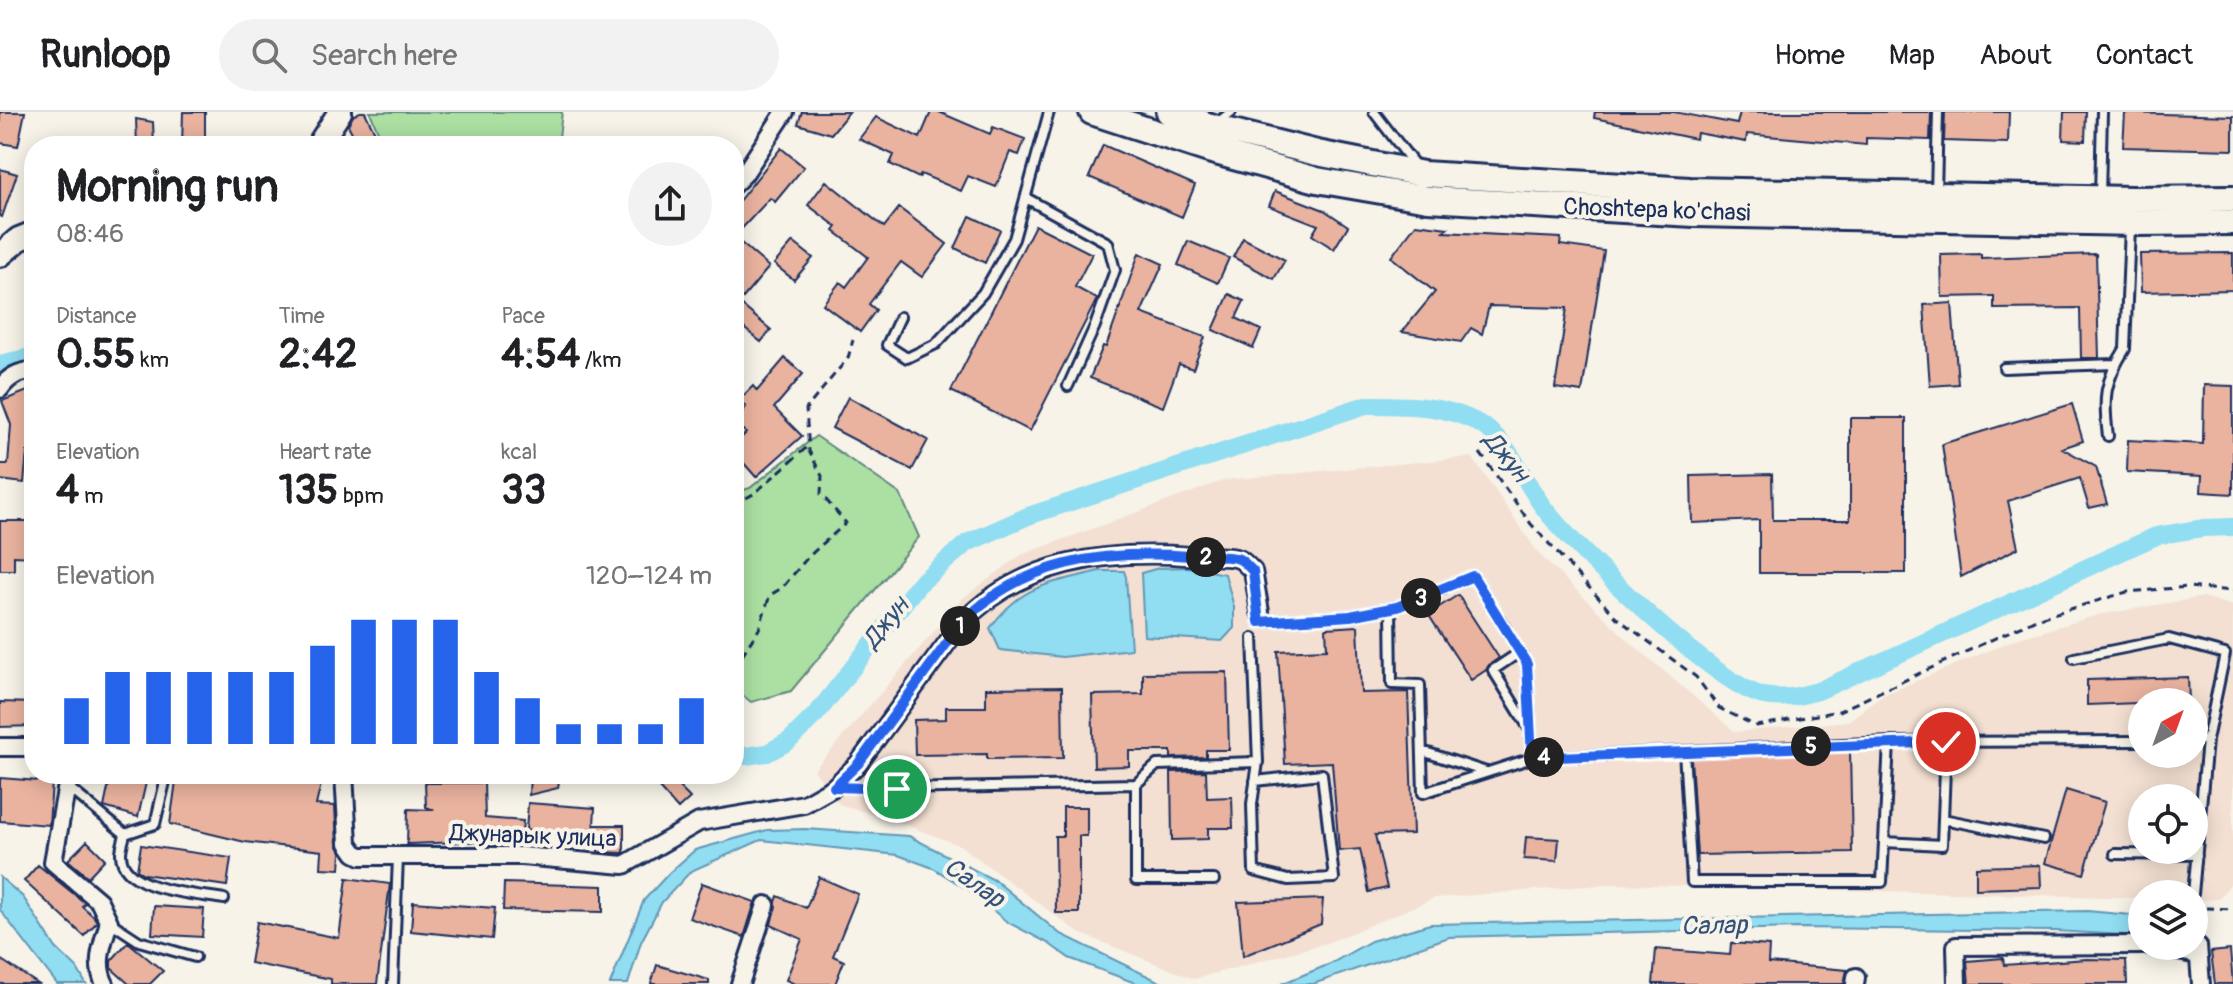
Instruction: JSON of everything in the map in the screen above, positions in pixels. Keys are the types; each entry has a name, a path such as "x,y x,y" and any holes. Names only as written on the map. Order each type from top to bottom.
{"main road":[{"name":"Choshtepa ko'chasi","path":"1092,112 1212,151 1317,180 1428,199 1694,214 2130,223 2233,222"},
{"name":"Choshtepa ko'chasi","path":"1169,112 1222,119 1317,153 1423,174 1690,190 2233,198"}],"street":[{"path":"324,136 340,112"},
{"path":"744,174 785,112"},
{"path":"0,255 24,237"},
{"path":"0,389 6,380 24,371"},
{"name":"Джунарык улица","path":"345,784 351,848 361,856 522,856 624,865 699,822 804,804 834,787 858,764 961,624 1000,590 1033,574 1093,559 1145,553 1239,559 1253,571 1260,612"},
{"path":"0,747 24,747"},
{"path":"67,784 53,862 99,901 109,922 98,965 105,984"},
{"path":"740,984 766,905"},
{"path":"1957,984 1956,946 2128,945"},
{"path":"2199,960 2201,984"}],"lane":[{"path":"900,317 887,345 907,358 936,344 983,293 1014,239 1049,112"},
{"path":"1374,112 1423,174"},
{"path":"1936,195 1938,112"},
{"path":"2100,198 2102,112"},
{"path":"1026,198 1108,243 1115,270 1095,326 1068,386"},
{"path":"2108,436 2103,399 2115,364 2125,349 2130,223"},
{"path":"2004,368 2115,364"},
{"path":"1260,612 1259,622 1350,616 1391,608 1473,576 1527,664 1532,758"},
{"path":"1391,608 1392,684 1420,685 1423,793 1532,758 1889,742 2128,741"},
{"path":"1253,638 1258,762 1255,781 1252,804 1254,871 1288,880 1334,878 1322,774 1255,781"},
{"path":"2074,658 2169,639 2225,654 2208,735"},
{"path":"1520,652 1493,670 1530,731"},
{"path":"1684,751 1692,882 1882,882 1889,742"},
{"path":"1884,842 1942,845 1946,742"},
{"path":"1422,751 1486,773"},
{"path":"834,787 897,789 1136,784 1157,765 1258,762"},
{"path":"72,784 125,834"},
{"path":"125,834 155,824 165,784"},
{"path":"1136,784 1136,880 1214,880"},
{"path":"1943,819 2044,839"},
{"path":"125,834 122,862 137,879 151,886 224,899"},
{"path":"2115,854 2128,854"},
{"path":"393,984 398,857"},
{"path":"109,922 139,941 195,957"}],"path":[{"path":"744,652 759,629 770,595 782,588 808,557 846,523 821,494 822,476 808,446 806,409 848,358 853,340"},
{"path":"744,499 808,446"},
{"path":"1480,453 1531,524 1617,618 1696,677 1719,708 1756,726 1839,711 2036,619 2127,592 2188,587 2233,591"},
{"path":"2208,908 2233,909"}],"shaded area":[{"path":"1472,457 1539,554 1629,641 1735,732 1848,721 1881,696 2016,639 2098,615 2203,597 2233,606 2233,880 2219,899 2208,899 2208,880 2128,880 2128,898 1614,884 1435,898 1327,943 1194,979 1079,933 961,846 839,804 814,770 963,598 1021,555 1225,480"}],"green space":[{"path":"370,112 562,112 559,136 380,136"},
{"path":"816,436 900,494 919,537 791,691 751,702 744,696 744,490"}],"water":[{"path":"1188,567 1225,574 1234,607 1234,628 1222,641 1144,636 1141,573 1159,568"},
{"path":"1099,571 1124,571 1131,649 1062,657 1000,650 990,628 1014,602 1051,583"},
{"name":"Салар","path":"806,829 909,836 996,881 1059,933 1164,984 1138,984 1069,958 1048,943 1007,922 970,891 933,868 898,855 761,840 691,871 662,902 641,942 628,984 610,984 644,900 695,850 767,830"},
{"path":"0,877 23,897 56,948 77,968 86,984 57,984 0,910"},
{"name":"Салар","path":"2087,911 2128,915 2128,935 2055,931 1798,928 1449,937 1313,984 1281,984 1330,964 1371,941 1430,924"}],"building":[{"path":"0,112 25,112 18,146 0,143"},
{"path":"183,112 205,112 205,136 182,136"},
{"path":"365,112 377,136 354,136 348,125 353,116"},
{"path":"802,112 849,112 831,134 798,124"},
{"path":"931,112 939,112 990,134 993,127 1025,139 1019,155 1010,152 996,187 968,176 961,191 921,174 919,178 890,164 894,155 859,139 876,117 920,138"},
{"path":"1595,112 1674,112 1737,124 1740,112 1931,112 1930,140 1866,138 1866,145 1747,134 1746,142 1697,133 1696,139 1594,118"},
{"path":"1945,112 2009,112 2008,143 1944,141"},
{"path":"2064,112 2086,112 2085,141 2063,140"},
{"path":"2125,113 2233,116 2233,150 2123,147"},
{"path":"136,119 153,122 154,136 137,136"},
{"path":"1103,145 1195,185 1182,217 1089,177"},
{"path":"781,148 804,167 775,202 770,198 744,226 744,194"},
{"path":"0,169 17,174 2,217 0,216"},
{"path":"826,181 884,227 899,208 947,244 922,277 901,262 869,304 876,310 860,332 823,304 840,282 846,287 868,257 834,231 837,227 808,205"},
{"path":"1275,191 1324,210 1348,226 1334,249 1312,235 1318,225 1269,206"},
{"path":"970,216 1000,230 985,263 955,248"},
{"path":"1416,224 1448,228 1444,232 1561,238 1560,245 1604,251 1582,392 1555,388 1567,308 1489,306 1482,334 1471,328 1461,342 1402,332 1435,292 1391,257"},
{"path":"1035,225 1092,254 1075,287 1097,299 1030,431 951,391"},
{"path":"1243,238 1285,260 1274,279 1233,257"},
{"path":"1188,241 1229,258 1218,283 1178,265"},
{"path":"793,242 813,258 794,280 774,264"},
{"path":"744,246 769,267 744,297"},
{"path":"1139,253 1163,264 1141,313 1205,337 1193,369 1179,364 1163,407 1090,378 1103,346 1106,347"},
{"path":"2233,253 2233,290 2141,292 2140,254"},
{"path":"1981,254 1981,258 2096,254 2099,358 2081,358 2080,308 1994,309 1994,296 1942,297 1941,255"},
{"path":"1229,294 1244,301 1236,318 1261,330 1253,348 1213,330"},
{"path":"1952,303 1958,384 1930,386 1924,305"},
{"path":"744,307 771,330 761,342 744,328"},
{"path":"785,358 803,374 774,408 802,436 756,477 744,463 744,395 753,386 757,391"},
{"path":"2204,385 2233,386 2233,494 2201,492 2202,476 2127,472 2128,440 2203,444"},
{"path":"24,392 24,483 0,480 0,464 8,464 11,425 2,401"},
{"path":"848,397 928,440 912,470 832,428"},
{"path":"2072,404 2083,441 2062,448 2096,467 2107,504 2089,508 2080,478 2008,501 2018,548 1961,577 1942,444"},
{"path":"1850,418 1906,418 1906,573 1759,573 1759,520 1692,523 1691,476 1772,474 1773,520 1850,520"},
{"path":"0,521 24,521 24,556 14,556 14,570 0,570"},
{"path":"1458,595 1499,658 1471,680 1428,614"},
{"path":"1358,626 1361,693 1408,692 1413,834 1375,835 1387,888 1369,892 1360,849 1339,851 1332,762 1285,764 1278,651 1327,649 1326,628"},
{"path":"1227,672 1229,750 1206,750 1206,757 1171,758 1171,751 1129,751 1129,766 1094,767 1092,695 1143,694 1143,673"},
{"path":"2188,677 2188,688 2128,688 2128,703 2087,705 2087,680"},
{"path":"1062,687 1063,758 987,759 987,754 915,755 914,720 946,719 946,707 986,707 986,688"},
{"path":"0,702 24,703 24,726 0,727"},
{"path":"1850,751 1852,852 1697,855 1691,758"},
{"path":"1206,771 1207,798 1232,797 1233,828 1208,828 1208,839 1172,840 1171,772"},
{"path":"0,778 24,780 24,784 52,784 49,825 0,821"},
{"path":"109,784 146,784 138,817 104,807"},
{"path":"176,784 321,784 316,805 335,806 340,869 321,868 322,851 245,842 170,824"},
{"path":"425,784 484,784 485,818 523,821 521,843 407,844 408,809 434,810 426,807"},
{"path":"530,784 559,784 558,788 529,795"},
{"path":"663,784 676,784 690,798 678,809 659,788"},
{"path":"2066,790 2105,802 2084,874 2045,863"},
{"path":"528,803 595,808 594,825 624,825 624,853 598,852 598,839 526,830"},
{"path":"1063,807 1087,807 1087,836 1079,836 1079,913 1056,913 1055,836 1063,836"},
{"path":"1526,837 1559,839 1557,861 1524,859"},
{"path":"87,841 105,859 88,877 68,860"},
{"path":"141,845 231,858 227,886 144,874 137,870"},
{"path":"38,865 85,903 82,906 97,922 84,936 24,881"},
{"path":"2040,865 2041,887 1976,889 1976,867"},
{"path":"819,877 858,894 833,956 844,961 835,984 795,984 786,980 802,939 771,925 776,902 778,896 806,908"},
{"path":"347,878 390,884 377,984 331,984 331,979 250,963 257,922 339,938"},
{"path":"504,883 603,886 603,912 503,910"},
{"path":"702,883 755,902 744,937 689,918"},
{"path":"1323,899 1321,924 1243,956 1238,902"},
{"path":"413,902 495,908 492,939 411,931"},
{"path":"154,906 204,909 202,937 152,934"},
{"path":"128,942 163,971 150,984 129,984 111,968 111,961"},
{"path":"1731,943 1769,946 1768,963 1847,970 1844,984 1653,984 1656,949 1730,955"},
{"path":"2230,950 2233,984 2215,984 2211,952"},
{"path":"2003,958 2004,965 2087,959 2126,960 2127,984 1969,984 1967,961"},
{"path":"0,959 38,984 0,984"},
{"path":"657,965 709,980 709,984 651,984"}],"waterway":[{"name":"Джун","path":"0,364 24,358"},
{"name":"Джун","path":"744,756 767,753 789,741 818,712 918,585 967,543 1028,516 1366,405 1441,410 1456,413 1483,426 1510,453 1544,508 1615,583 1715,669 1743,687 1771,697 1791,697 1818,691 2156,536 2203,528 2233,527"}],"route":[{"path":"897,789 834,787 858,764 961,624 978,607 1000,590 1033,574 1105,556 1145,553 1239,559 1253,571 1259,622 1350,616 1397,607 1473,576 1527,664 1532,758 1946,742"}]}
